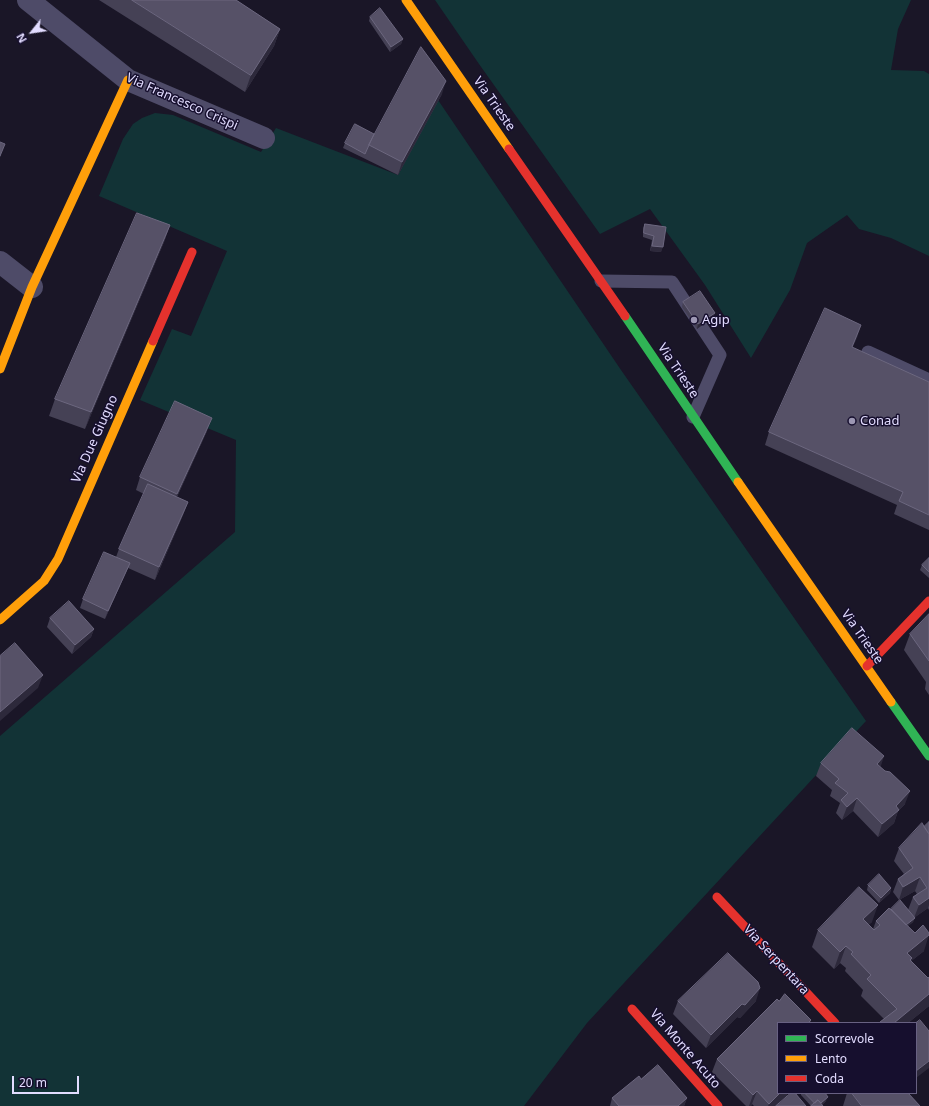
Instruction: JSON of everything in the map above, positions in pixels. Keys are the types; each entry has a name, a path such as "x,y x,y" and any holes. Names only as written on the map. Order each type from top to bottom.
{"street":[{"name":"Via Francesco Crispi","path":"28,0 128,80 264,138"},
{"name":"Via Trieste","path":"406,0 601,281 693,417 929,756"},
{"path":"0,369 32,288 128,80"},
{"name":"Via Due Giugno","path":"0,620 44,581 58,559 192,252"},
{"path":"0,262 32,288"},
{"path":"867,666 929,601"},
{"name":"Via Serpentara","path":"717,897 834,1022"},
{"name":"Via Monte Acuto","path":"632,1009 718,1106"}],"lane":[{"path":"601,281 672,282 720,355 693,417"},
{"path":"868,352 929,380"}],"green space":[{"path":"435,0 911,0 898,29 891,70 924,71 929,74 929,256 891,238 859,229 847,215 807,243 790,290 751,358 705,285 650,209 600,234"},
{"path":"438,100 621,370 866,721 587,1023 524,1106 0,1106 0,736 235,532 236,440 140,400 172,329 191,336 227,251 99,196 123,139 133,124 142,118 155,113 173,115 261,152 276,128 398,175"}],"building":[{"path":"132,0 236,0 280,29 251,75"},
{"path":"380,8 403,39 391,47 370,17"},
{"path":"421,47 446,81 402,162 369,145"},
{"path":"355,124 374,134 365,154 345,143"},
{"path":"0,142 5,144 0,156"},
{"path":"137,213 170,225 91,412 55,399"},
{"path":"645,224 666,227 663,247 652,246 654,236 644,233"},
{"path":"700,291 715,313 698,324 683,302"},
{"name":"Conad","path":"825,308 861,325 852,347 929,382 929,515 899,501 903,492 769,432"},
{"path":"175,401 212,418 177,494 140,477"},
{"path":"148,484 188,502 159,567 119,549"},
{"path":"104,552 130,563 108,611 83,599"},
{"path":"929,558 929,572 922,565"},
{"path":"69,601 94,629 75,645 50,618"},
{"path":"929,614 929,661 910,634"},
{"path":"15,643 43,675 0,712 0,656"},
{"path":"852,728 884,756 877,764 885,771 890,772 910,791 896,806 899,810 882,824 857,798 847,807 841,800 848,793 835,783 839,779 821,763"},
{"path":"929,822 929,834 924,827"},
{"path":"922,823 929,834 929,898 919,905 913,897 927,888 920,877 903,887 898,879 913,868 899,848"},
{"path":"879,874 891,888 881,898 868,885"},
{"path":"859,887 878,905 863,919 874,930 880,925 876,921 889,908 915,933 923,925 929,933 929,935 907,953 912,958 910,960 928,978 929,977 929,994 895,1022 880,1022 897,1009 867,979 871,975 851,954 853,952 846,946 840,952 818,930"},
{"path":"900,900 915,918 906,925 891,909"},
{"path":"728,953 758,982 760,988 745,1005 742,1004 711,1035 678,1001"},
{"path":"785,994 811,1020 809,1022 777,1022 777,1094 779,1094 769,1104 757,1091 753,1095 717,1059 777,999 779,1001"},
{"path":"920,1020 929,1031 929,1061 917,1070 917,1022"},
{"path":"658,1065 687,1098 678,1106 619,1106 612,1098 639,1076 641,1079"},
{"path":"790,1094 796,1094 806,1106 776,1106"},
{"path":"806,1094 826,1094 828,1097 821,1103 818,1100 815,1103"},
{"path":"853,1094 909,1094 920,1106 862,1106"},
{"path":"818,1100 823,1106 811,1106"}],"traffic: fast":[{"path":"625,316 738,482"},
{"path":"891,702 929,756"}],"traffic: slow":[{"path":"406,0 509,149"},
{"path":"0,369 32,287 128,80"},
{"path":"0,620 44,581 58,559 153,341"},
{"path":"738,482 891,702"}],"traffic: jam":[{"path":"509,149 625,316"},
{"path":"153,341 192,252"},
{"path":"867,666 929,601"},
{"path":"717,897 834,1022"},
{"path":"632,1009 718,1106"}],"place":[{"name":"Agip","path":"694,320"},
{"name":"Conad","path":"852,421"}]}
